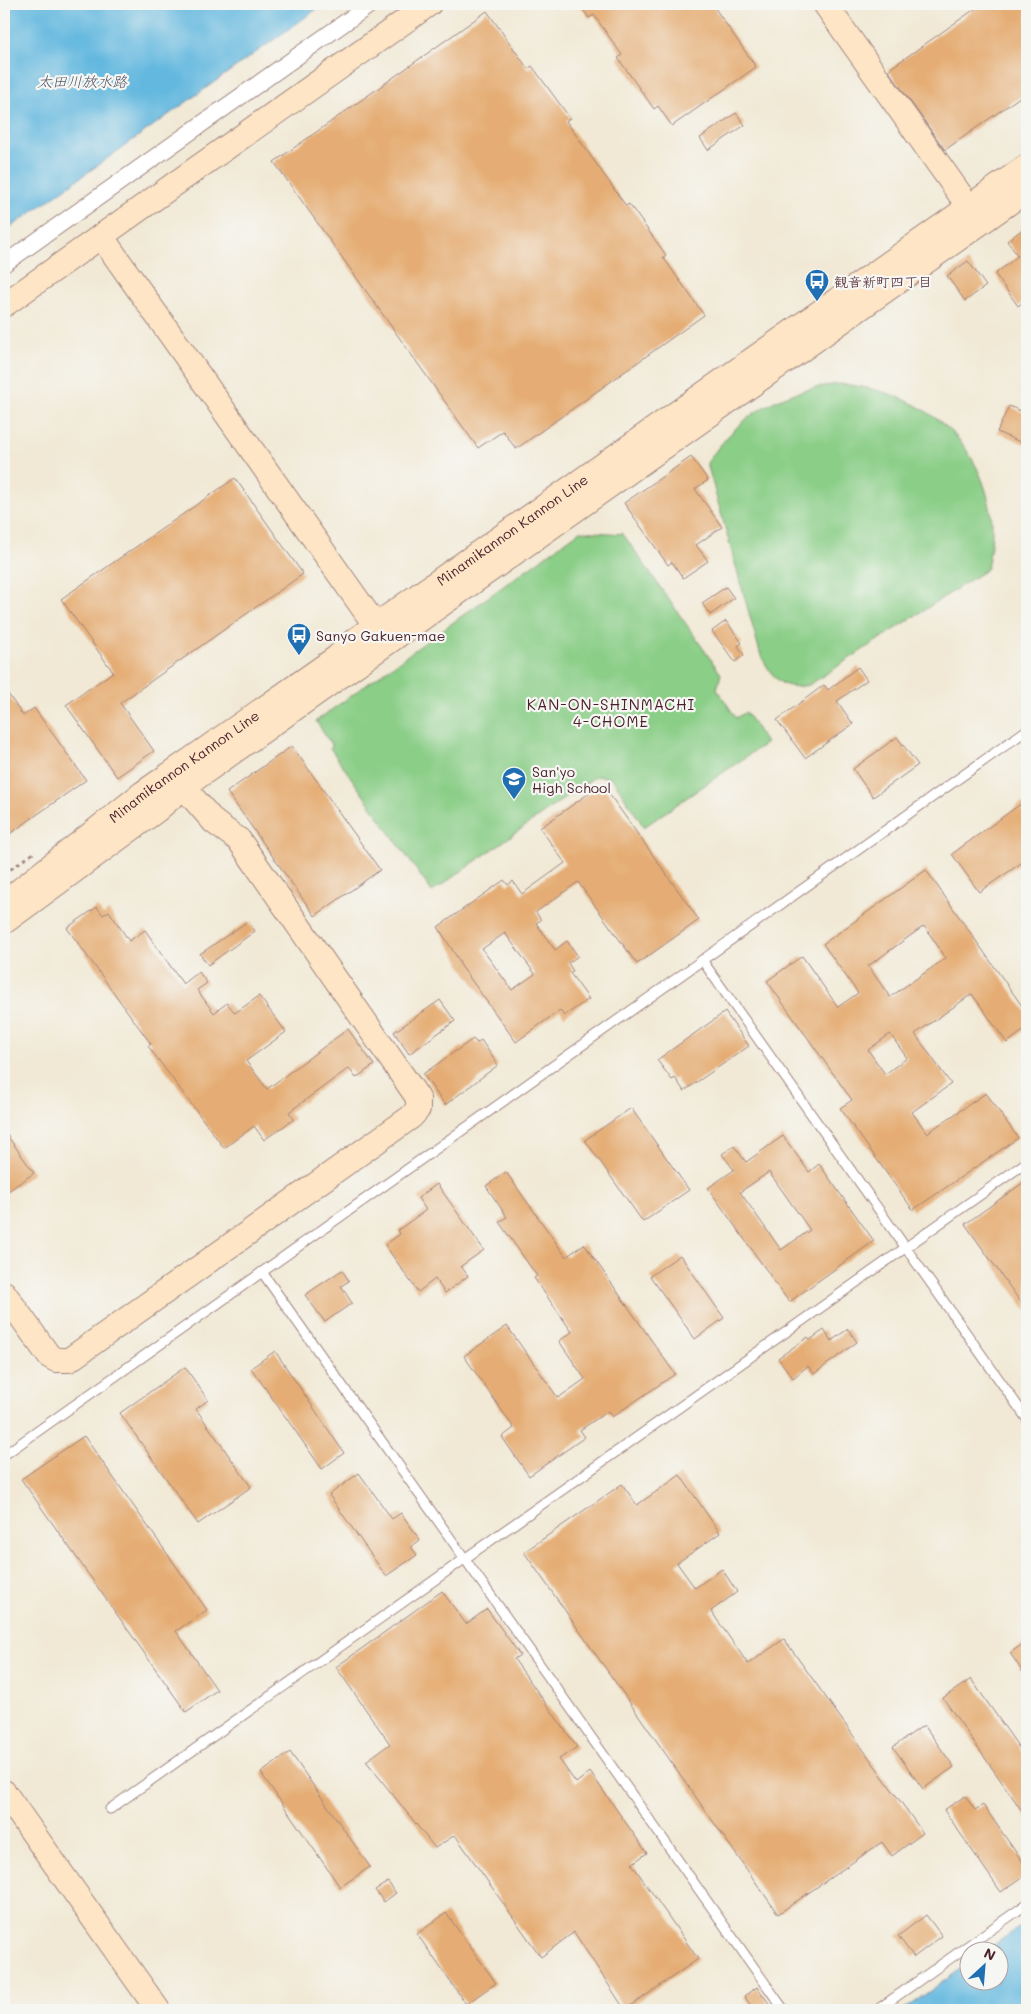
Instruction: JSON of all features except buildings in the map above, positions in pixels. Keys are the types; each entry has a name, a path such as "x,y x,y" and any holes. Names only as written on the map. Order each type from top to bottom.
{"street":[{"path":"4,264 371,4"},
{"path":"4,304 429,4"},
{"path":"825,4 969,207"},
{"name":"Minamikannon Kannon Line","path":"4,903 382,634 1027,166"},
{"name":"Minamikannon Kannon Line","path":"382,634 1027,190"},
{"path":"101,236 382,634"},
{"path":"4,1293 49,1356 56,1360 69,1360 411,1117 418,1109 418,1098 239,840 214,822 197,800 177,780"},
{"name":"Minamikannon Kannon Line","path":"4,922 157,810 177,780"},
{"path":"4,1792 158,2010"}],"lane":[{"path":"4,1455 1027,730"},
{"path":"702,960 1027,1418"},
{"path":"110,1809 1027,1162"},
{"path":"262,1272 784,2010"},
{"path":"877,2010 1027,1904"}],"green space":[{"path":"839,384 867,388 893,395 917,406 939,420 957,438 972,460 984,484 991,513 992,534 987,569 809,685 785,685 770,671 761,656 707,463 734,431 763,407 798,392"},
{"path":"580,531 623,534 721,674 717,689 736,718 746,712 766,743 644,827 612,778 596,776 432,892 330,748 332,746 316,721"}],"water":[{"name":"太田川放水路","path":"4,4 324,4 4,232"},
{"path":"1027,1922 1027,2010 903,2010 958,1971 958,1992 1008,1992 1008,1942 998,1942"}],"place":[{"name":"観音新町四丁目","path":"817,302"},
{"name":"Sanyo Gakuen-mae","path":"299,656"},
{"name":"San'yo High School","path":"514,800"}],"district":[{"name":"KAN-ON-SHINMACHI 4-CHOME","path":"611,712"}]}
